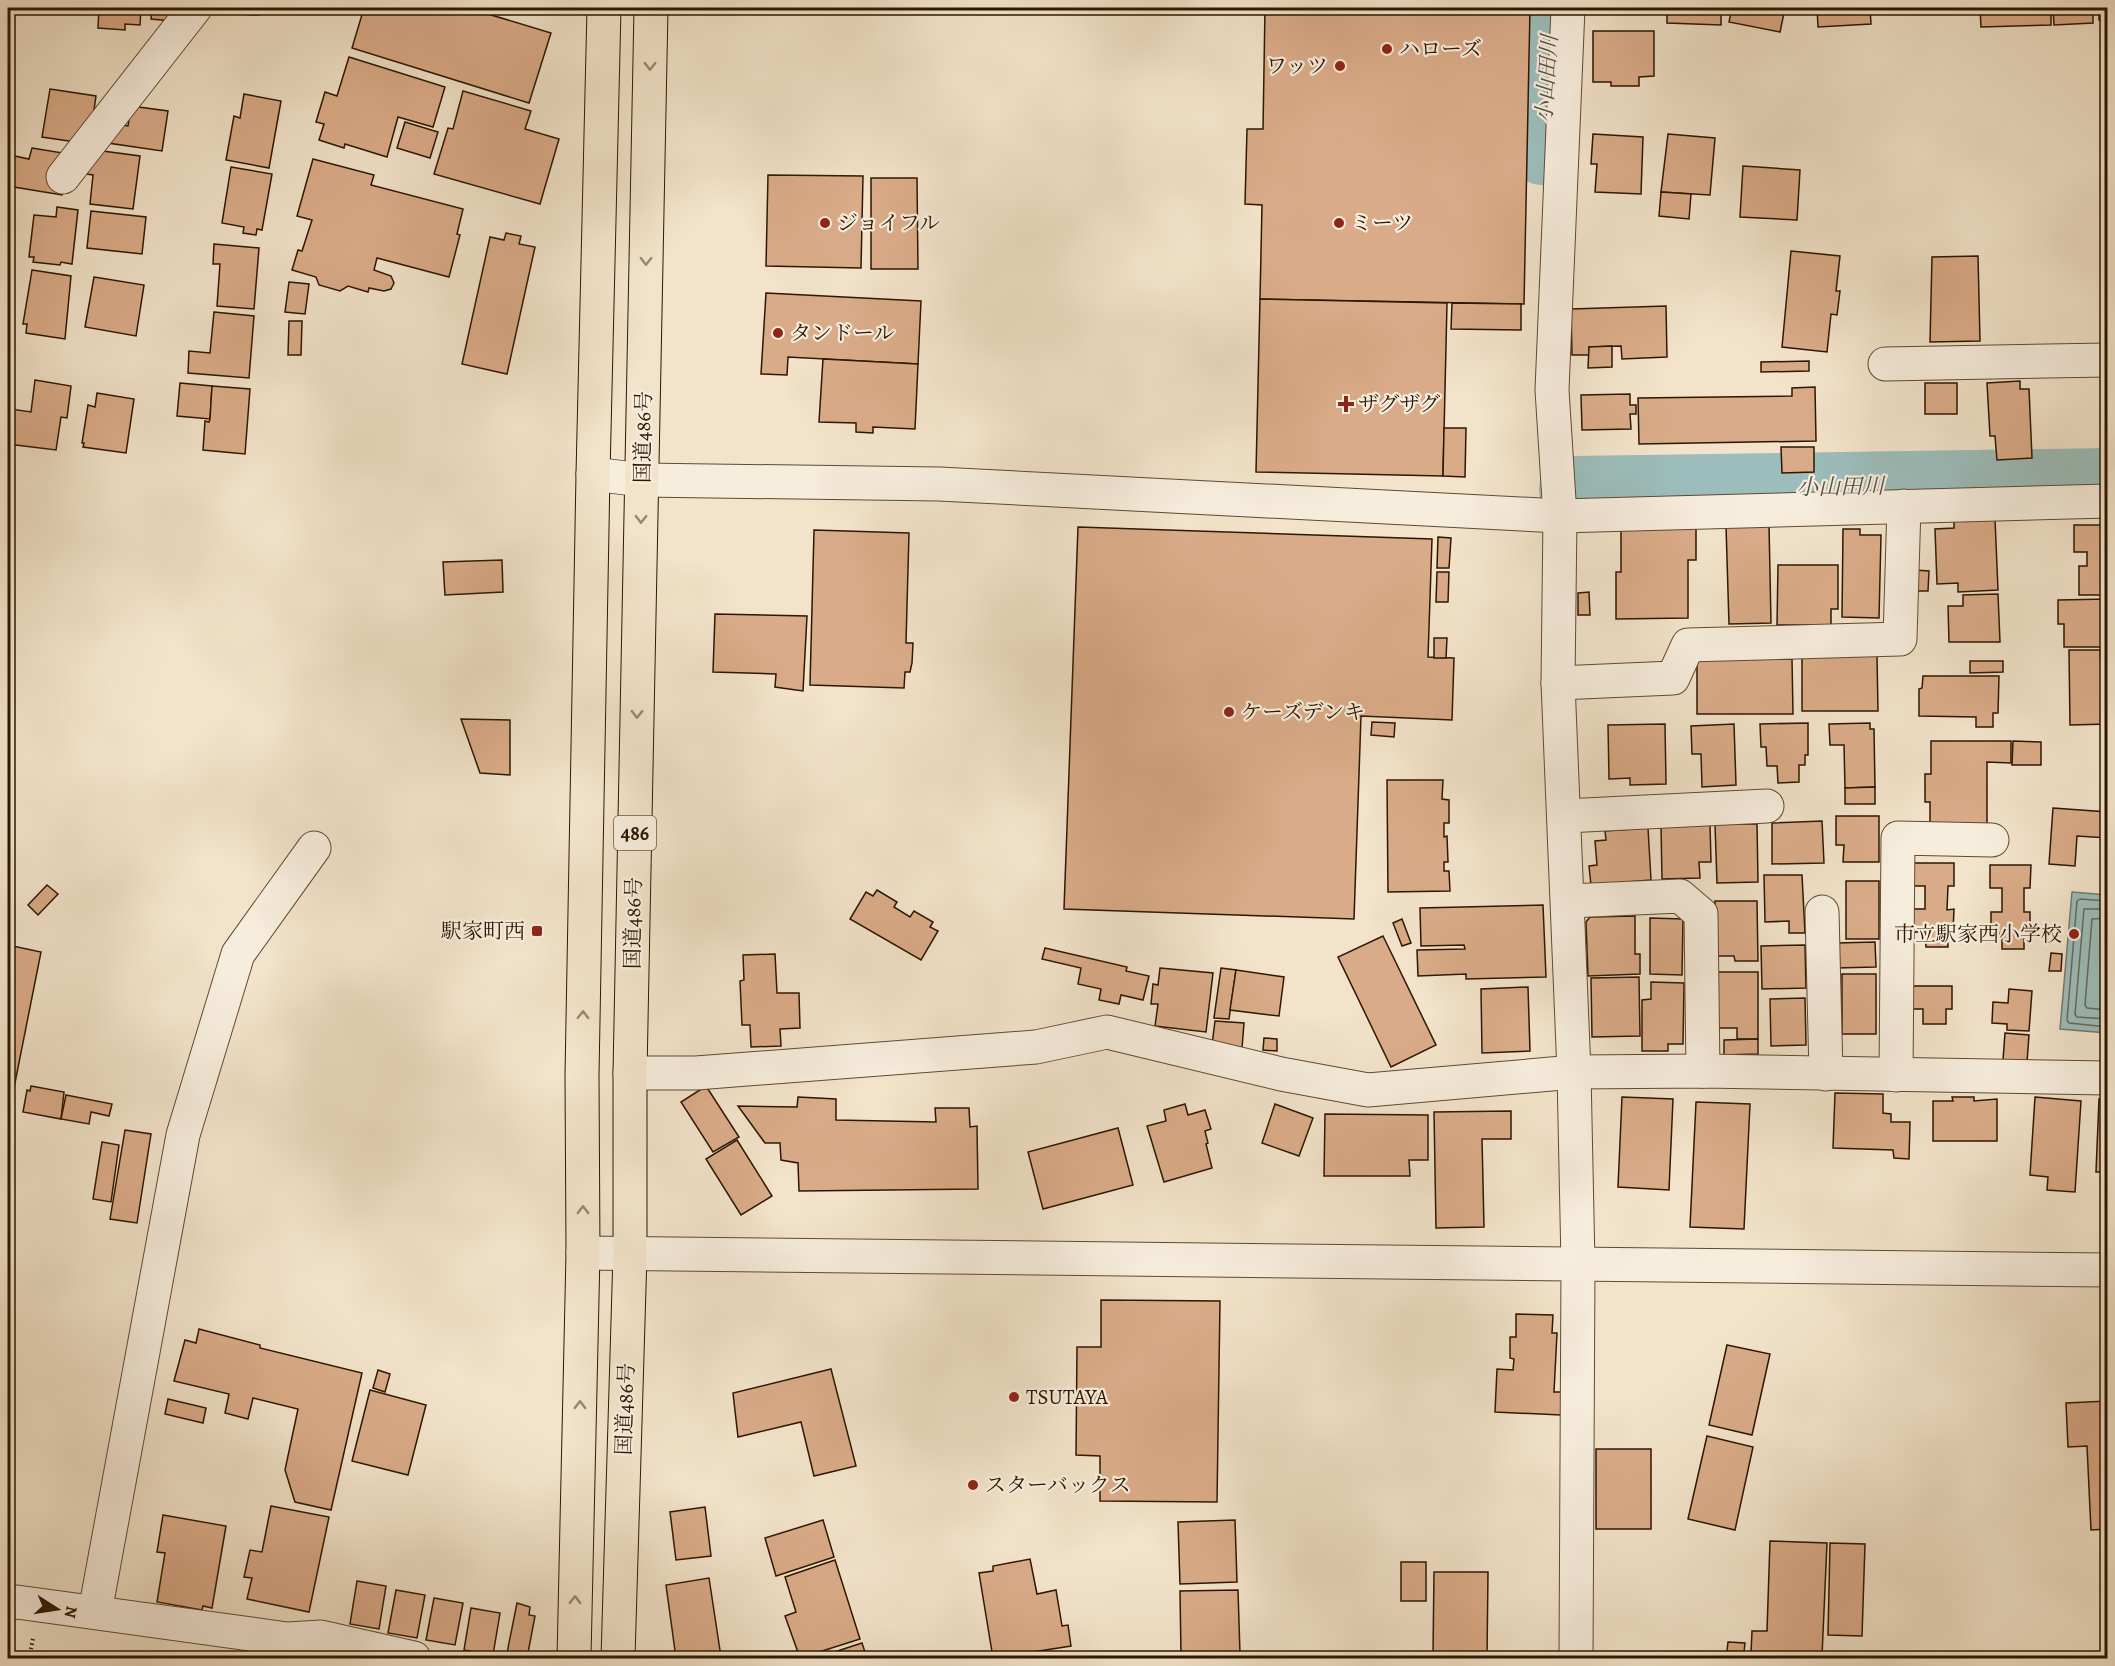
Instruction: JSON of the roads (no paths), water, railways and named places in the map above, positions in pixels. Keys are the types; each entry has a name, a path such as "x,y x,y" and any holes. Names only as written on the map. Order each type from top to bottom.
{"highway":[{"name":"486","path":"574,1659 583,1254 582,1075 592,474 604,8"},
{"name":"国道486号","path":"618,1659 630,1254 630,1073 651,8"}],"street":[{"path":"63,177 195,8"},
{"path":"1568,8 1552,390 1560,516 1558,684 1575,1072 1578,1264 1576,1659"},
{"path":"1885,364 2108,360"},
{"path":"592,474 642,480 939,484 1560,516 2108,501"},
{"path":"1558,684 1673,678 1688,645 1900,639 1904,506"},
{"path":"1565,816 1767,806"},
{"path":"1896,1075 1898,838 1992,840"},
{"path":"95,1612 183,1135 238,954 315,848"},
{"path":"1569,901 1680,896 1701,914 1703,1071"},
{"path":"1822,912 1826,1074"},
{"path":"630,1073 696,1073 1036,1047 1107,1032 1281,1074 1368,1090 1575,1072 1703,1071 2108,1078"},
{"path":"583,1254 2108,1270"},
{"path":"8,1604 17,1602 287,1639 321,1636 414,1659"}],"water":[{"path":"2072,892 2107,895 2107,1033 2060,1029"}],"waterway":[{"name":"小山田川","path":"1542,151 1551,8"},
{"name":"小山田川","path":"1573,490 2108,482"}],"place":[{"name":"ハローズ","path":"1387,49"},
{"name":"ワッツ","path":"1340,66"},
{"name":"ジョイフル","path":"825,223"},
{"name":"ミーツ","path":"1339,223"},
{"name":"タンドール","path":"778,333"},
{"name":"ザグザグ","path":"1346,404"},
{"name":"ケーズデンキ","path":"1229,712"},
{"name":"駅家町西","path":"537,931"},
{"name":"市立駅家西小学校","path":"2074,934"},
{"name":"TSUTAYA","path":"1014,1397"},
{"name":"スターバックス","path":"973,1485"}]}
